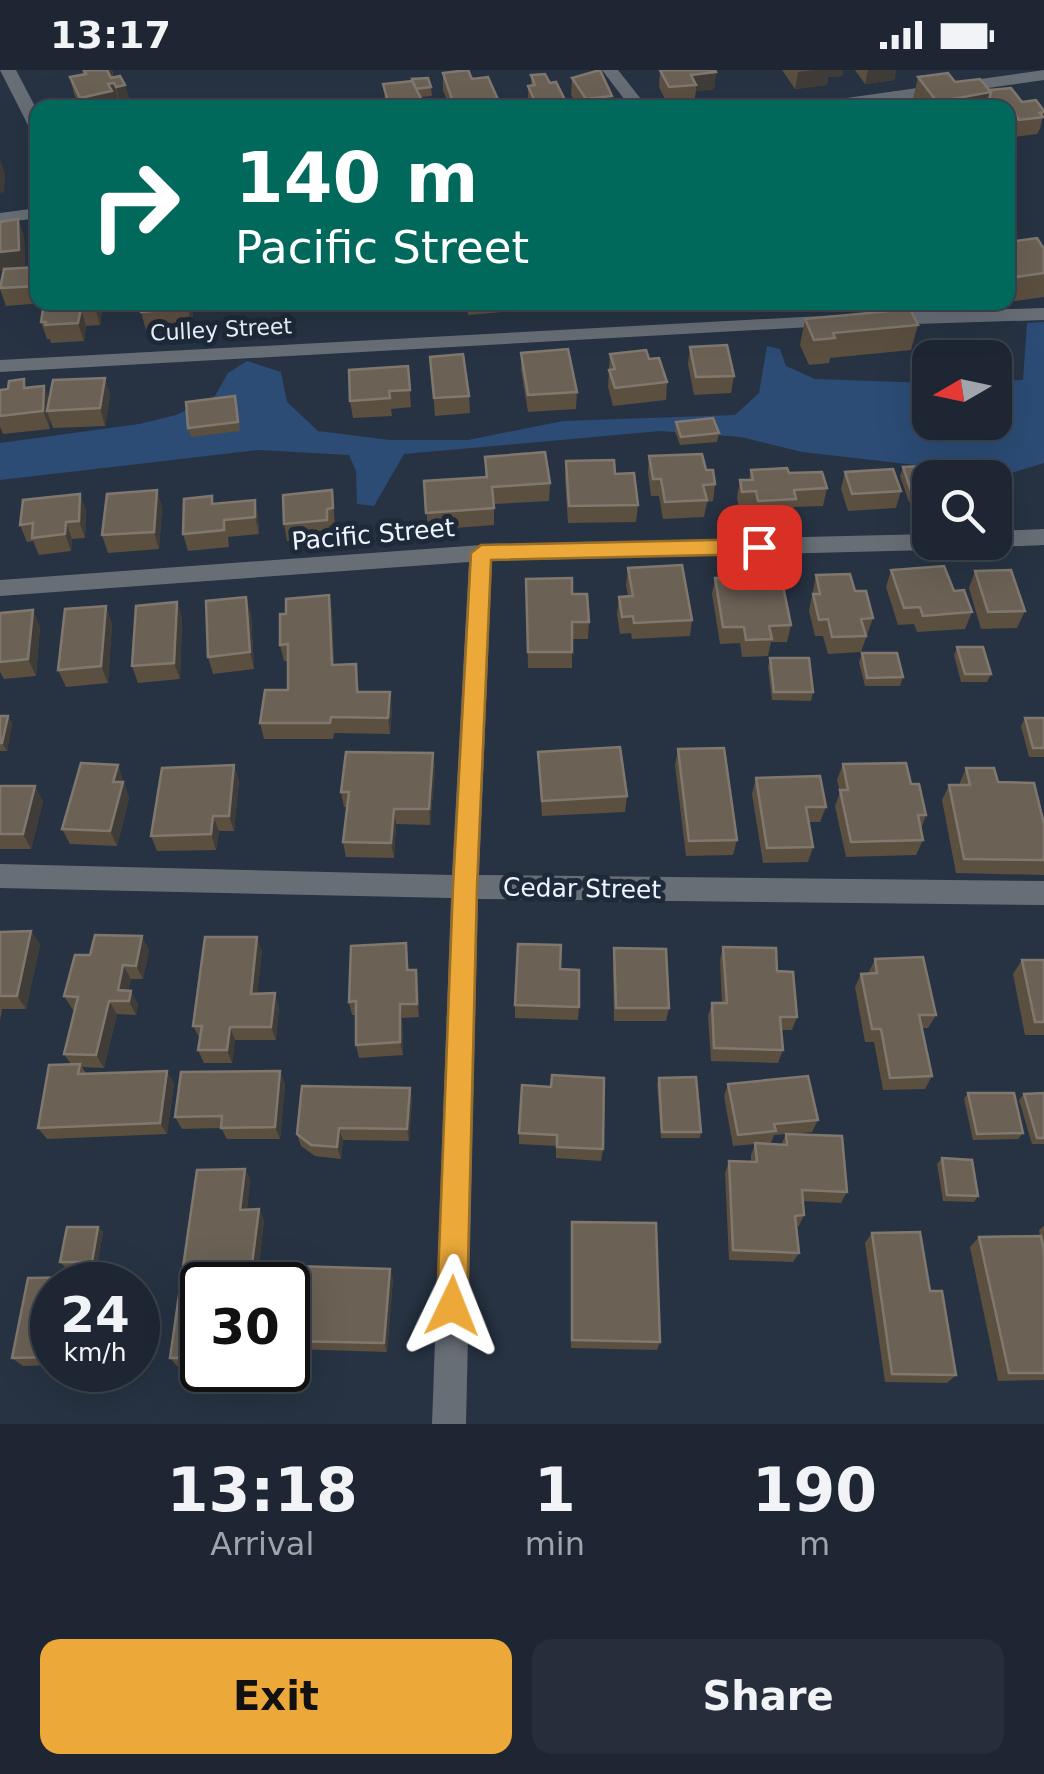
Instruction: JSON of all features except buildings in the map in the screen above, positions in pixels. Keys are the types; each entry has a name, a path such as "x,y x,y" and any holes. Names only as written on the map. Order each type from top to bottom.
{"street":[{"path":"8,70 30,114"},
{"path":"610,70 634,100"},
{"path":"867,100 1044,75"},
{"path":"0,218 30,215"},
{"path":"808,310 816,322"},
{"name":"Culley Street","path":"0,366 816,322 1044,314"},
{"path":"1012,539 1044,538"},
{"name":"Pacific Street","path":"0,588 481,553 912,542"},
{"path":"448,1424 465,887 481,553"},
{"name":"Cedar Street","path":"0,876 465,887 1044,893"}],"shaded area":[{"path":"1044,322 1044,463 1012,473 1012,460 912,460 912,465 802,452 741,437 660,431 404,454 374,506 357,504 356,471 349,455 259,450 0,480 0,443 139,424 176,415 215,396 228,373 247,361 281,372 287,402 318,431 390,440 468,440 563,421 735,415 759,393 767,346 780,349 786,366 815,379 912,382 912,440 1012,440 1012,380 1023,380 1027,323"}],"route":[{"path":"452,1306 465,887 481,553 759,547"}]}
